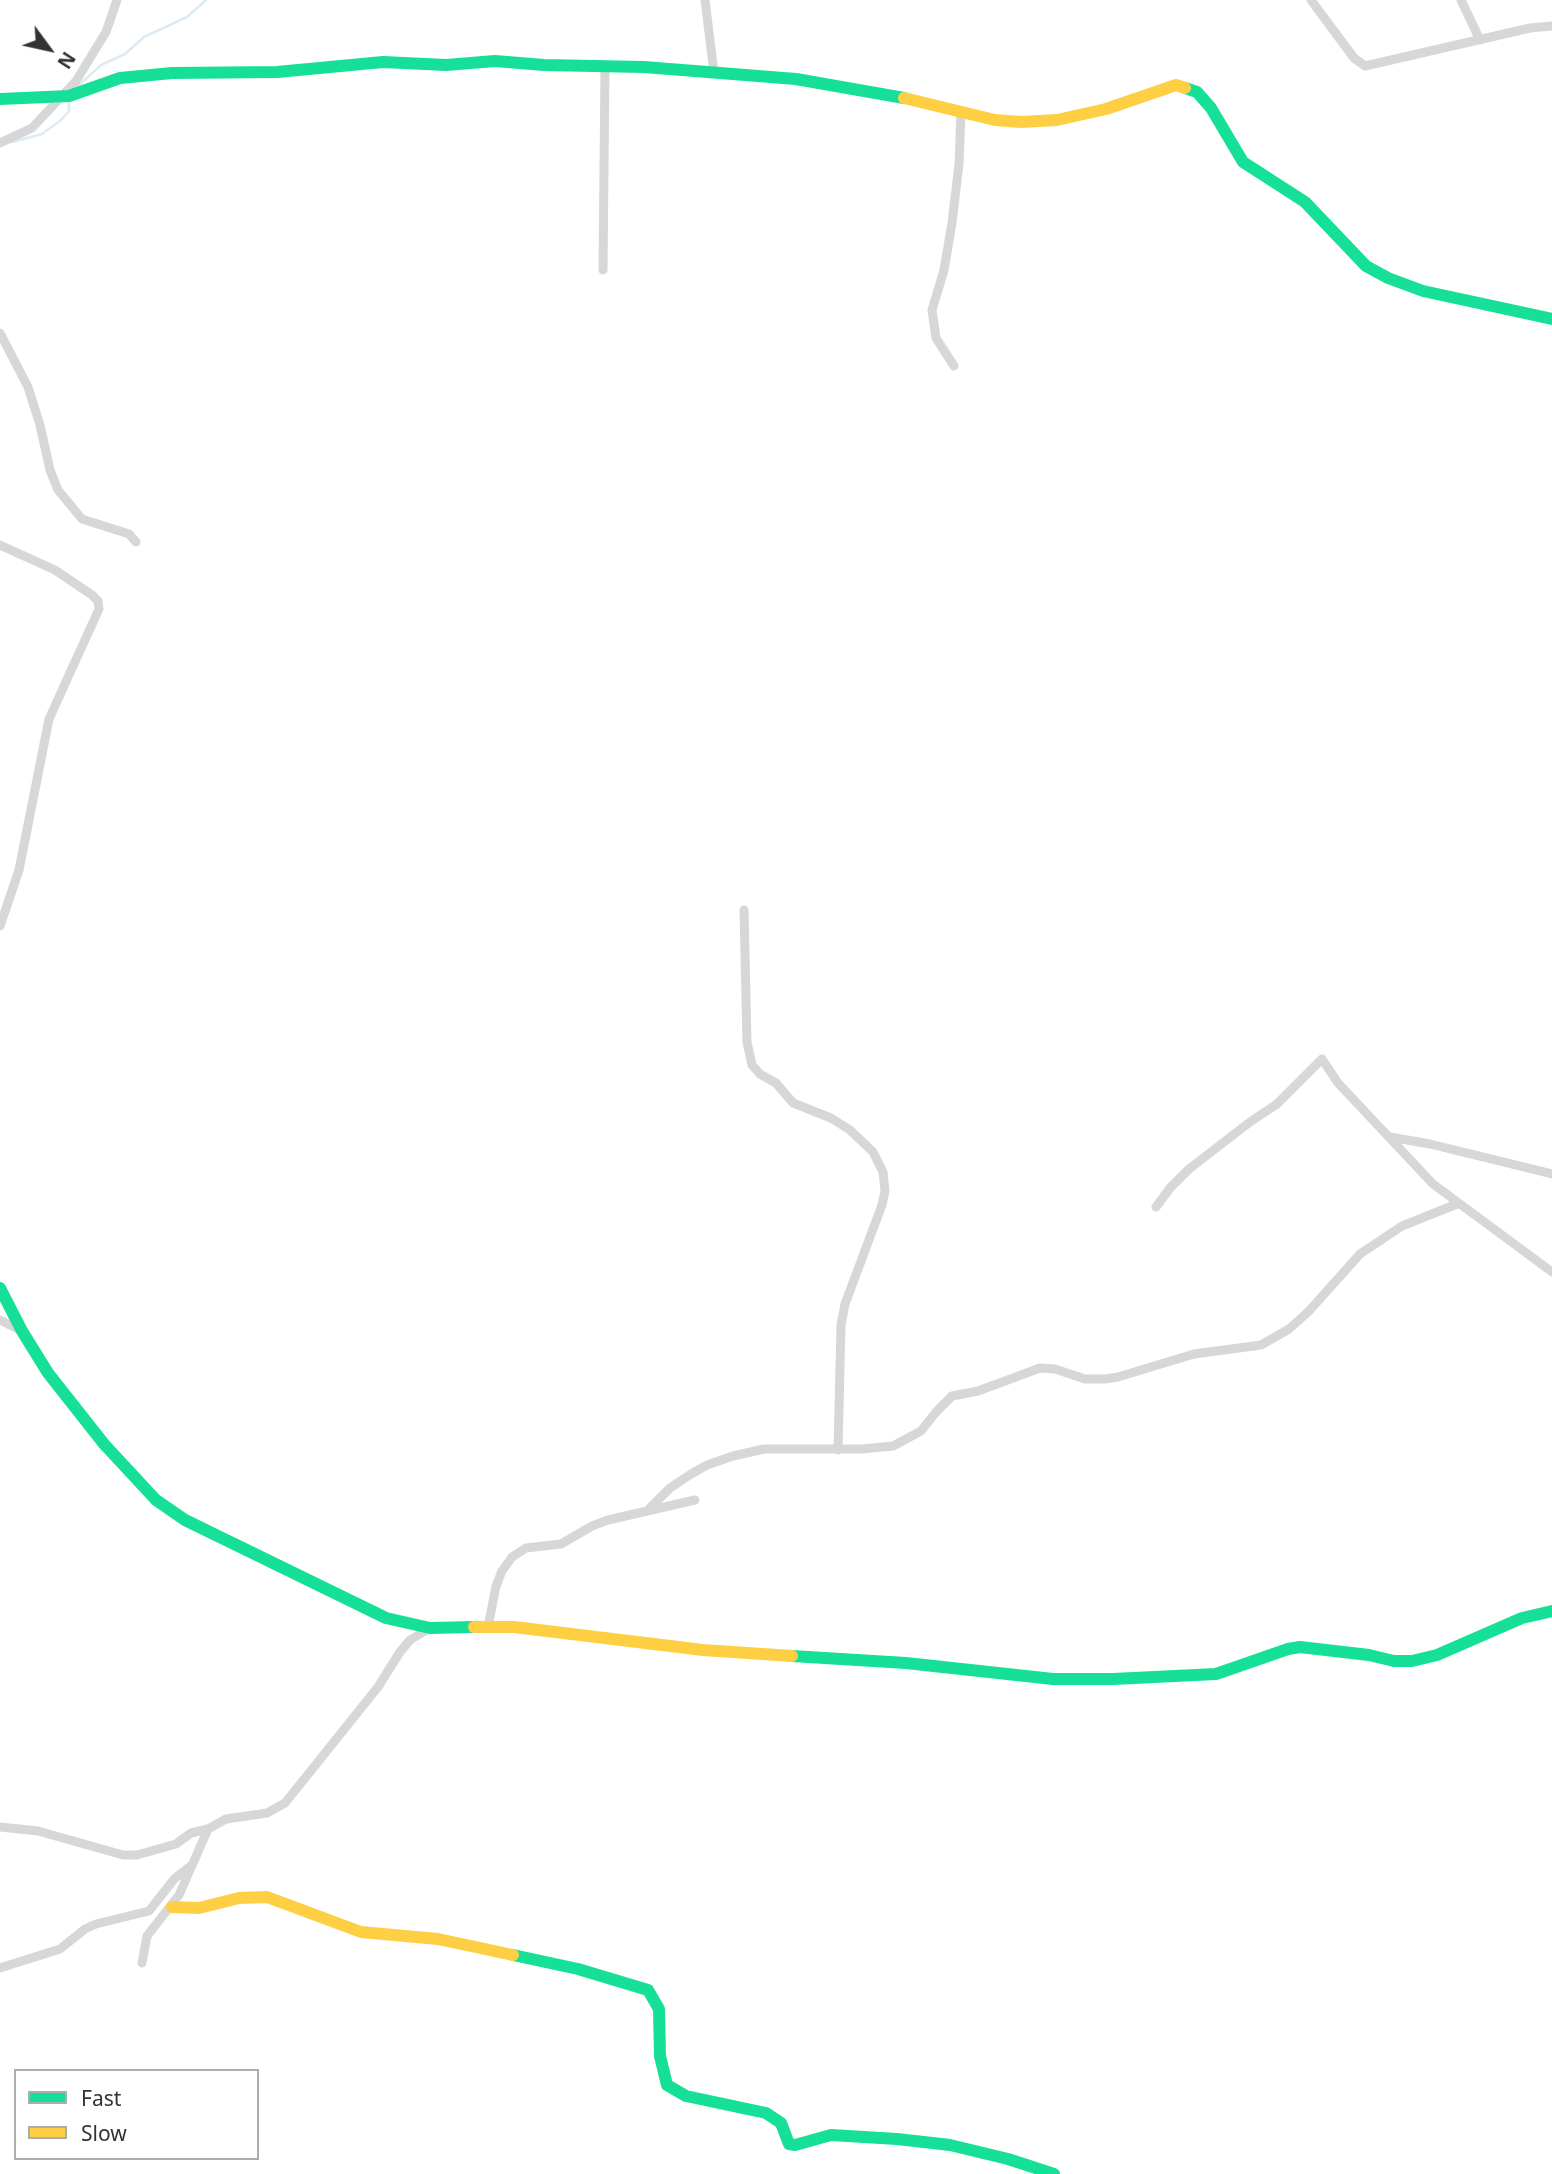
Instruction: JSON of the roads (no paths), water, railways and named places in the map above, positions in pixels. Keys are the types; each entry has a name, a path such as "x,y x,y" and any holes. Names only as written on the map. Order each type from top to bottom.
{"street":[{"path":"0,144 32,128 61,97 93,57 109,26 117,0"},
{"path":"705,0 714,73"},
{"path":"1311,0 1354,58 1365,66 1552,26"},
{"path":"1461,0 1480,40"},
{"path":"0,99 61,97 120,78 172,73 276,72 383,62 446,65 495,61 644,67 814,82 893,95 995,120 1021,122 1057,120 1106,108 1176,85 1197,92 1211,108 1243,162 1305,202 1366,266 1388,278 1423,291 1552,319"},
{"path":"603,270 605,67"},
{"path":"954,366 936,338 932,310 944,270 952,223 959,164 961,112"},
{"path":"0,333 29,387 50,470 58,489 82,520 130,534 136,542"},
{"path":"0,545 55,570 92,595 98,601 99,609 49,719 19,870 0,926"},
{"path":"744,910 747,1042 752,1065 793,1102 850,1129 873,1152 883,1172 885,1191 882,1205 845,1304 841,1325 838,1450"},
{"path":"1156,1208 1170,1188 1189,1169 1277,1104 1320,1059 1338,1083 1433,1184 1552,1272"},
{"path":"1390,1137 1552,1174"},
{"path":"648,1510 691,1474 733,1456 764,1449 838,1450 893,1446 921,1431 952,1396 978,1391 1040,1368 1055,1369 1085,1379 1105,1379 1194,1354 1261,1345 1289,1329 1309,1311 1360,1254 1402,1226 1457,1204"},
{"path":"0,1288 48,1373 104,1444 156,1500 185,1520 337,1597 386,1618 430,1628 514,1627 703,1650 932,1665 1013,1676 1113,1679 1216,1674 1300,1647 1369,1655 1394,1661 1412,1661 1447,1651 1522,1618 1552,1611"},
{"path":"0,1320 22,1331"},
{"path":"488,1627 496,1586 512,1557 531,1547 561,1544 592,1526 695,1500"},
{"path":"0,1827 38,1831 123,1855 136,1855 176,1843 191,1833 208,1829 226,1819 267,1812 293,1797 378,1687 400,1652 410,1640 430,1628"},
{"path":"142,1963 147,1936 172,1907 208,1829"},
{"path":"0,1968 60,1949 85,1929 96,1924 149,1911 175,1878 194,1862"},
{"path":"172,1907 199,1908 239,1898 267,1897 361,1932 438,1939 578,1969 639,1986 648,1990 659,2008 660,2056 667,2085 686,2096 766,2113 781,2123 789,2144 795,2145 831,2135 897,2139 985,2153 1054,2174"}],"waterway":[{"path":"77,87 101,65 125,54 144,37 187,17 206,0"},
{"path":"12,142 42,134 69,111 69,101"}]}
